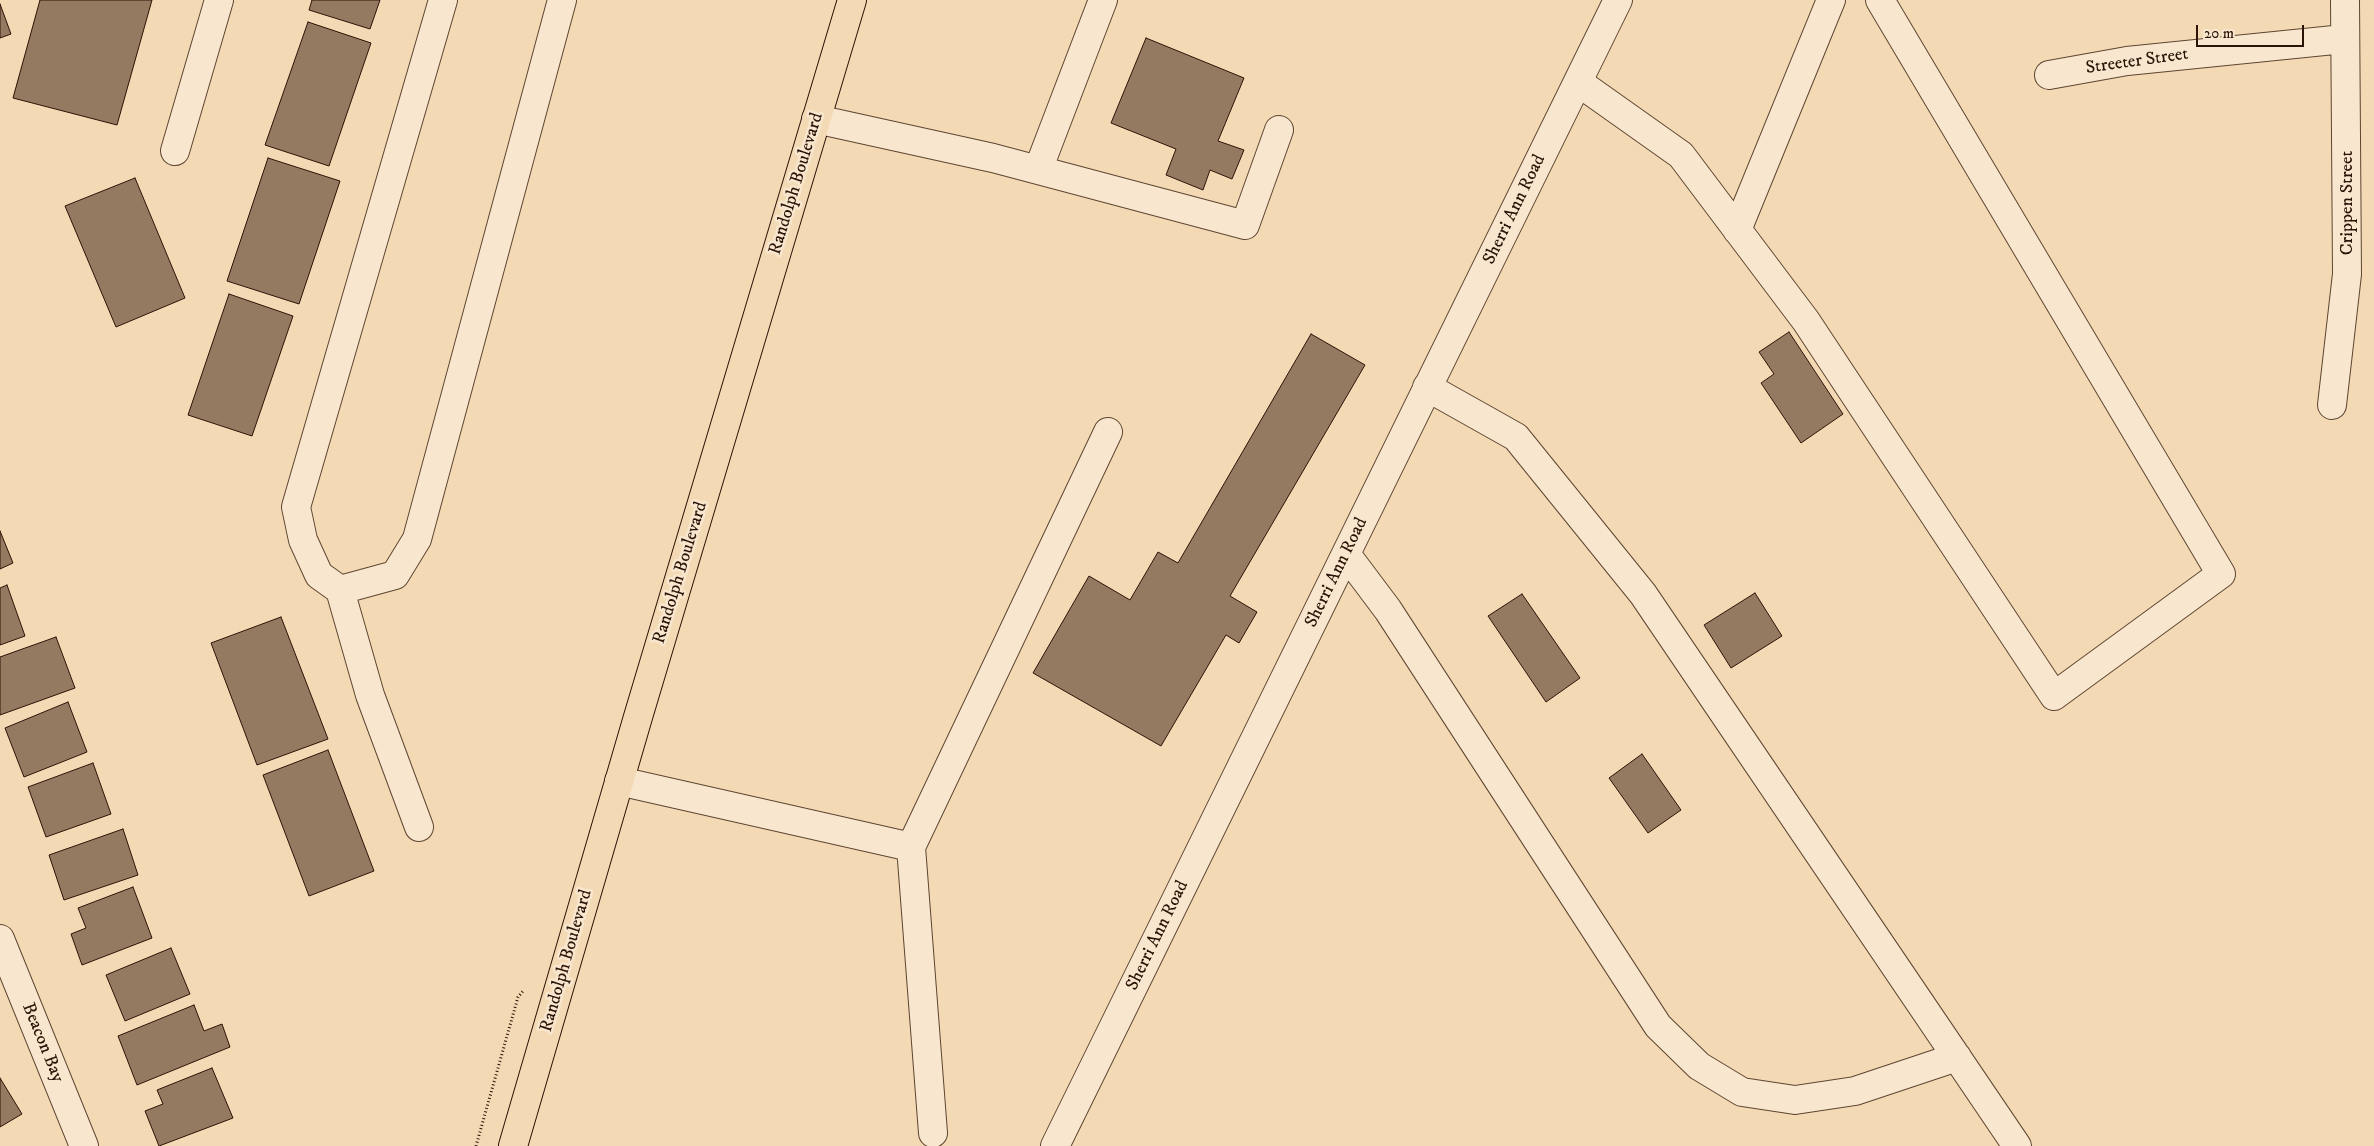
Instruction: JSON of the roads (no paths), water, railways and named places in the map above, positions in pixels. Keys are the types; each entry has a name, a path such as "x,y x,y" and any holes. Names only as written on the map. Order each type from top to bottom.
{"main road":[{"name":"Randolph Boulevard","path":"513,1146 619,781 852,0"}],"street":[{"path":"175,150 219,0"},
{"path":"418,827 370,695 340,590 319,575 303,540 296,507 443,0"},
{"path":"340,590 396,575 417,539 562,0"},
{"path":"1038,170 1103,0"},
{"name":"Sherri Ann Road","path":"1054,1146 1618,0"},
{"path":"1737,230 1831,0"},
{"path":"1578,82 1681,155 1806,321 2054,696 2220,574 1880,0"},
{"name":"Crippen Street","path":"2332,405 2347,274 2348,140 2344,39 2345,0"},
{"name":"Streeter Street","path":"2049,75 2127,61 2344,39"},
{"path":"816,119 1038,170 1245,225 1279,130"},
{"path":"1428,388 1516,437 1643,594 2017,1146"},
{"path":"933,1133 911,846 1108,432"},
{"path":"1346,554 1388,610 1658,1026 1699,1066 1742,1092 1795,1100 1855,1091 1957,1057"},
{"path":"619,781 911,846"},
{"name":"Beacon Bay","path":"0,939 9,986 84,1146"}]}
